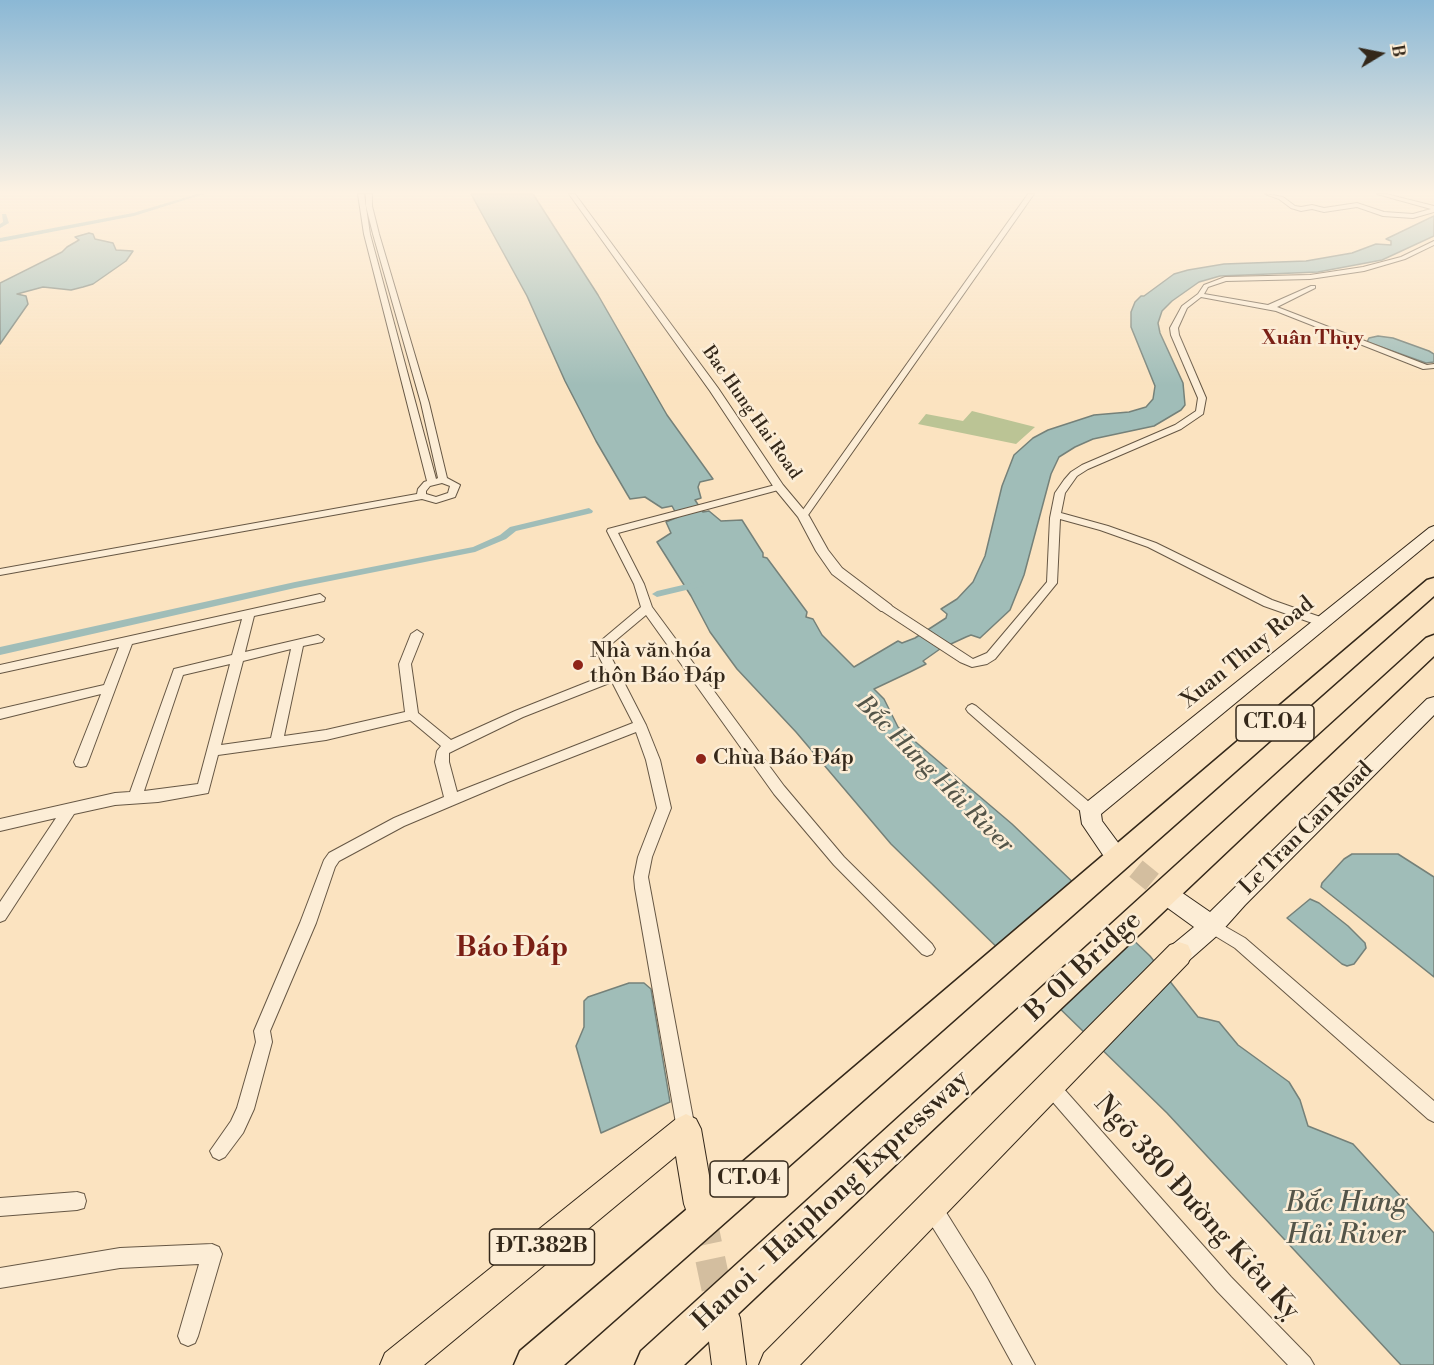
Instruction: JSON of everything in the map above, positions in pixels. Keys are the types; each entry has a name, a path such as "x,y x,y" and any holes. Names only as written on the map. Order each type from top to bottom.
{"highway":[{"name":"CT.04","path":"534,1365 964,992 1113,855 1434,585"},
{"name":"CT.04","path":"1166,897 1434,643"},
{"name":"B-01 Bridge","path":"1008,1037 1166,897"},
{"name":"Hanoi - Haiphong Expressway","path":"655,1365 1008,1037"}],"main road":[{"name":"Xuan Thuy Road","path":"1090,811 1434,531"},
{"name":"Le Tran Can Road","path":"1179,954 1212,926 1237,898 1434,704"},
{"path":"1090,811 1092,824 1113,855"},
{"path":"1166,897 1212,926"},
{"path":"776,1365 1179,954"},
{"path":"686,1129 699,1204"},
{"name":"ĐT.382B","path":"397,1365 686,1129"},
{"path":"723,1318 729,1365"}],"street":[{"path":"373,258 432,482"},
{"path":"383,258 425,403 443,480"},
{"name":"Bac Hung Hai Road","path":"618,258 714,390 779,486 803,516 837,571 886,608 972,663 983,661 991,656 1052,583 1056,515 1060,494 1074,474 1111,454 1133,448 1178,427 1192,420 1200,412 1202,398 1174,328 1184,307 1200,295"},
{"path":"803,516 986,258"},
{"path":"1401,258 1384,264 1310,277 1254,277 1216,281 1206,285 1200,295 1270,307 1430,367 1434,373"},
{"path":"376,270 386,268"},
{"path":"1270,307 1313,286"},
{"path":"398,354 410,353"},
{"path":"0,566 422,494 436,500 452,495 455,485 443,480 432,482 422,494"},
{"path":"779,486 701,509 612,531 639,584 647,608 779,790 845,868 927,949"},
{"path":"1056,515 1104,528 1152,545 1268,603 1322,622"},
{"path":"0,572 138,544"},
{"path":"0,669 320,598"},
{"path":"647,608 603,644 602,651 613,677 640,725 653,760 664,808 645,857 641,877 686,1129"},
{"path":"0,825 115,799 203,789 249,614"},
{"path":"417,634 405,664 412,716 450,746"},
{"path":"135,798 178,672 318,639"},
{"path":"81,762 127,641"},
{"path":"276,742 298,644"},
{"path":"452,800 442,762 443,751 519,714 613,677"},
{"path":"0,714 109,688"},
{"path":"972,709 1090,811"},
{"path":"213,751 326,735 412,716"},
{"path":"219,1151 237,1127 245,1109 264,1042 262,1031 271,1005 305,932 329,864 342,851 371,835 503,778 640,725"},
{"path":"0,915 69,810"},
{"path":"1212,926 1240,944 1434,1113"},
{"name":"Ngõ 380 Đường Kiêu Kỵ","path":"1057,1079 1224,1284 1303,1365"},
{"path":"0,1207 76,1202"},
{"path":"931,1207 985,1294 1024,1365"},
{"path":"0,1278 120,1258 212,1254 188,1336"}],"green space":[{"path":"972,411 1035,427 1016,444 918,424 926,414 963,421"}],"water":[{"path":"51,258 128,258 93,284 71,290 43,287 17,294 26,296 28,304 0,344 0,283"},
{"name":"Bắc Hưng Hải River","path":"506,258 574,258 667,415 713,479 700,482 698,487 701,498 695,500 703,512 709,511 721,521 742,520 763,553 763,557 767,558 807,612 806,617 813,619 822,635 854,667 898,641 902,643 915,638 946,618 947,614 941,609 957,599 973,582 985,556 1002,486 1014,455 1033,438 1048,430 1094,415 1129,412 1146,407 1153,399 1155,386 1131,327 1131,312 1135,302 1141,296 1174,274 1224,264 1306,261 1325,258 1387,258 1318,272 1220,276 1199,282 1172,301 1162,311 1158,323 1160,333 1183,383 1185,405 1181,410 1154,426 1093,439 1059,457 1051,474 1024,575 1010,610 980,638 971,635 940,649 923,661 926,664 874,689 884,699 898,727 1012,824 1150,956 1198,1017 1219,1022 1238,1045 1289,1082 1300,1100 1308,1126 1353,1144 1434,1233 1434,1365 1401,1365 1167,1113 891,844 796,732 737,669 710,632 691,596 657,542 671,533 666,522 678,517 672,506 662,508 645,497 630,499 565,381 527,296"},
{"path":"1378,336 1393,338 1429,351 1434,354 1434,362 1426,363 1367,342 1369,338"},
{"path":"1352,854 1398,854 1434,877 1434,977 1321,887 1344,859"},
{"path":"1310,899 1319,903 1348,926 1365,943 1366,948 1354,964 1347,966 1342,964 1287,918"},
{"path":"629,983 644,983 651,989 670,1102 601,1133 576,1046 584,1027 584,1001 588,997"}],"pier":[{"path":"1084,889 1125,928 1048,1001 1004,958"}],"waterway":[{"path":"0,651 295,585 475,549 503,537 513,529 589,511"},
{"path":"657,594 700,584"}],"tunnel":[{"path":"1112,849 1173,899"},
{"path":"701,1215 721,1310"}],"place":[{"name":"Nhà văn hóa thôn Báo Đáp","path":"578,665"},
{"name":"Chùa Báo Đáp","path":"701,759"}],"district":[{"name":"Xuân Thụy","path":"1313,339"},
{"name":"Báo Đáp","path":"512,949"}]}
